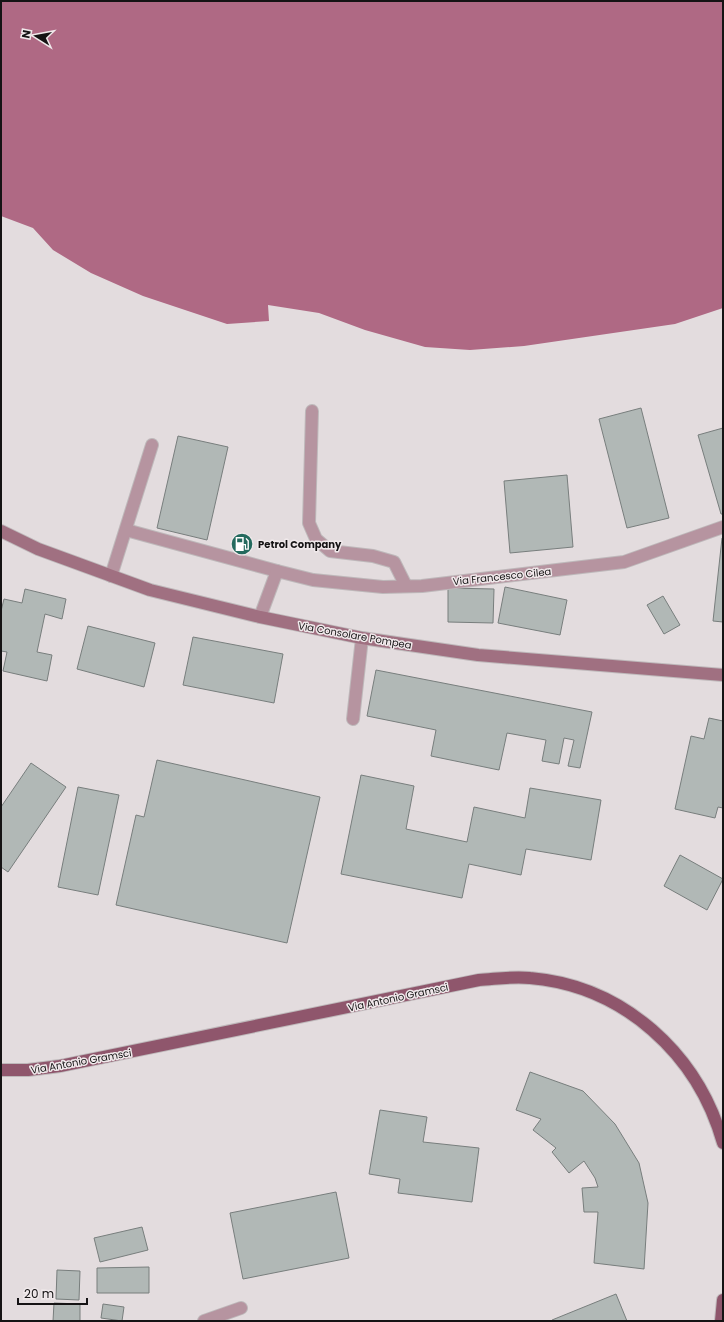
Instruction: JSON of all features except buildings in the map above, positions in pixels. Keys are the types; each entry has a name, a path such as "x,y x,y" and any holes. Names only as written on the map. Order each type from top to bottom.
{"main road":[{"name":"Via Consolare Pompea","path":"1,531 38,549 150,590 260,617 362,638 478,655 723,675"},
{"name":"Via Antonio Gramsci","path":"1,1070 28,1070 60,1066 479,980 530,978 557,982 600,996 620,1006 649,1026 675,1051 690,1070 713,1114 723,1143"},
{"path":"721,1321 723,1300"}],"street":[{"path":"312,411 309,523 316,539 330,551 373,556 394,562 406,586"},
{"path":"111,576 152,444"},
{"name":"Via Francesco Cilea","path":"126,530 313,580 383,587 422,586 624,562 723,527"},
{"path":"260,617 277,571"},
{"path":"353,719 362,638"},
{"path":"204,1321 241,1308"}],"shaded area":[{"path":"1,1 723,1 723,308 675,324 524,346 470,350 425,347 365,330 319,313 268,305 269,321 227,324 143,296 91,273 53,250 33,228 1,216"}],"place":[{"name":"Petrol Company","path":"242,544"}]}
